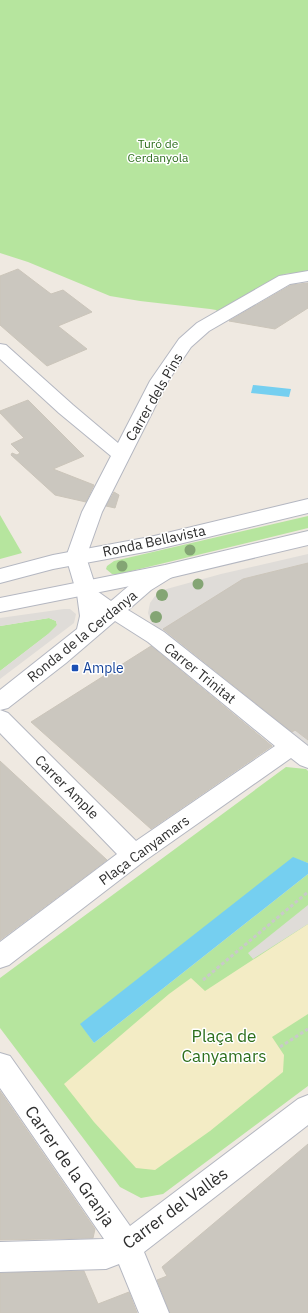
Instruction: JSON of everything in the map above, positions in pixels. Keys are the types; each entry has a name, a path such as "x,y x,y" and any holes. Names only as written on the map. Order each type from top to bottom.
{"street":[{"name":"Carrer dels Pins","path":"76,557 92,512 121,455 160,381 185,343 203,327 285,280 307,276"},
{"path":"0,349 66,409 121,455"},
{"name":"Ronda Bellavista","path":"0,576 22,569 76,557 150,544 308,506"},
{"path":"0,605 87,590 308,538"},
{"path":"76,557 87,590 91,616 90,625 86,634"},
{"name":"Ronda de la Cerdanya","path":"0,702 86,634 144,585 165,572"},
{"name":"Carrer Trinitat","path":"87,590 98,604 114,611 156,637 300,753"},
{"name":"Carrer Ample","path":"0,719 134,855"},
{"name":"Plaça Canyamars","path":"0,957 134,855 300,753"},
{"name":"Carrer de la Granja","path":"0,1065 126,1246 154,1313"},
{"name":"Carrer del Vallès","path":"0,1257 106,1254 126,1246 308,1108"}],"path":[{"path":"203,980 308,892"},
{"path":"280,1047 308,1029"}],"green space":[{"name":"Turó de Cerdanyola","path":"0,0 308,0 308,272 284,274 270,285 220,314 216,310 210,309 110,296 28,262 0,253"},
{"path":"0,515 22,553 0,559"},
{"path":"308,516 308,528 119,574 112,574 106,569 107,566 114,561"},
{"path":"49,618 56,621 57,625 55,629 0,671 0,626"},
{"name":"Plaça de Canyamars","path":"286,767 306,769 308,771 308,863 293,858 81,1024 94,1043 308,874 308,1086 163,1194 141,1198 120,1187 0,1028 0,978"}],"sand":[{"path":"308,924 308,1014 272,1037 284,1055 283,1072 210,1131 155,1170 136,1168 94,1122 64,1084 169,994 191,978 205,991"}],"shaded area":[{"path":"308,554 308,563 243,579 288,724 308,740 308,745 157,628 151,622 148,613 150,603 155,596 163,590 221,574"},
{"path":"70,609 76,614 74,623 0,679 0,671 48,634 57,625 56,621 49,618 0,626 0,618"},
{"path":"308,905 308,924 253,959 248,953"}],"water":[{"path":"253,385 291,389 289,397 251,393"},
{"path":"293,857 308,863 308,874 94,1043 80,1024"}],"building":[{"path":"18,269 51,294 63,290 92,312 58,326 87,349 47,366 0,325 0,276"},
{"path":"308,283 308,308 275,329 229,321 291,285"},
{"path":"28,400 84,456 53,469 94,485 86,502 55,495 11,455 12,453 17,455 20,453 11,444 24,438 0,413 0,411"},
{"path":"114,492 119,495 115,508 106,506"},
{"path":"308,563 308,740 295,730 292,732 163,629 243,579"},
{"path":"151,646 272,746 151,829 31,722"},
{"path":"0,761 107,860 0,940"},
{"path":"0,1091 95,1229 93,1238 0,1240"},
{"path":"308,1144 308,1313 170,1313 157,1280 167,1276 162,1267"},
{"path":"84,1271 98,1304 129,1292 137,1313 0,1313 0,1273"}],"place":[{"name":"Ample","path":"75,668"}]}
